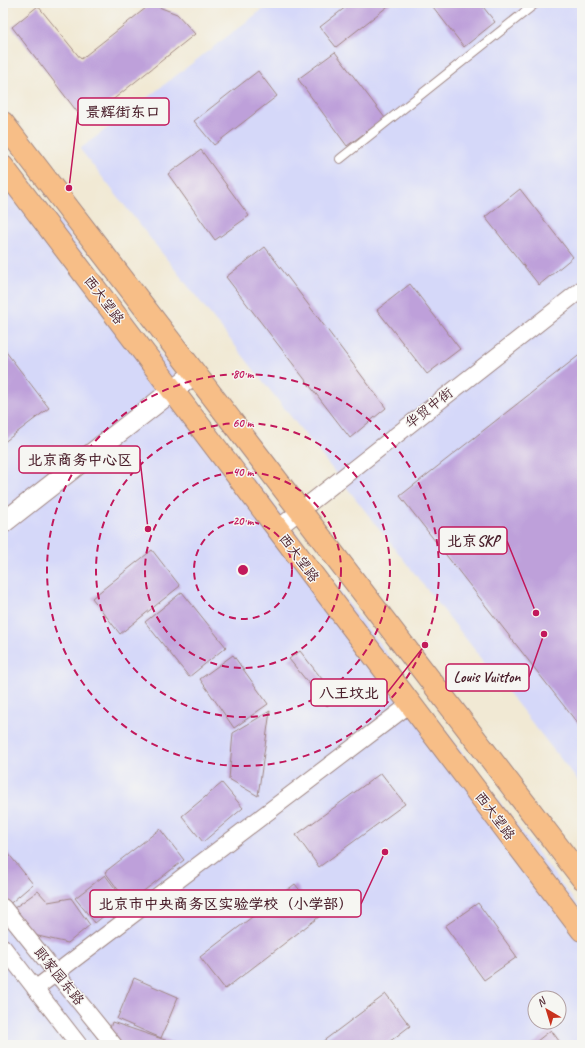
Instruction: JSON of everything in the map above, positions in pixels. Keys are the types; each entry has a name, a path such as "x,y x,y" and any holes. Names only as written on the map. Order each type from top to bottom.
{"main road":[{"name":"西大望路","path":"3,123 582,878"},
{"name":"西大望路","path":"3,167 582,930"}],"street":[{"name":"华贸中街","path":"277,529 582,289"},
{"path":"3,523 195,373"},
{"path":"35,989 57,974 410,704"},
{"name":"郎家园东路","path":"3,907 114,1045"},
{"name":"郎家园东路","path":"3,947 79,1045"}],"lane":[{"path":"340,158 536,3"}],"shaded area":[{"path":"271,3 582,3 582,786 80,149"},
{"path":"3,147 582,911 582,1045 3,1045"}],"building":[{"path":"351,3 392,3 336,47 320,27"},
{"path":"430,3 480,3 495,22 464,47"},
{"path":"151,4 177,14 195,34 85,122 12,27 38,6 81,59"},
{"path":"335,52 385,118 347,146 298,79"},
{"path":"258,71 277,96 214,145 194,121"},
{"path":"201,150 249,216 215,240 168,174"},
{"path":"520,189 573,257 539,285 485,217"},
{"path":"265,247 386,408 350,438 226,277"},
{"path":"410,284 460,349 427,374 377,310"},
{"path":"3,348 49,408 3,443"},
{"path":"582,353 582,729 400,496"},
{"path":"152,550 180,586 120,634 92,598"},
{"path":"182,592 226,647 189,677 145,622"},
{"path":"300,651 337,698 327,706 289,659"},
{"path":"233,655 268,704 234,728 200,679"},
{"path":"270,711 258,796 229,779 233,733"},
{"path":"381,773 405,804 319,867 296,835"},
{"path":"222,783 243,808 203,842 182,816"},
{"path":"160,829 184,860 128,903 105,872"},
{"path":"3,847 33,884 6,907 3,904"},
{"path":"105,875 124,900 95,923 75,898"},
{"path":"295,884 320,916 225,989 200,957"},
{"path":"38,891 48,902 71,898 90,925 68,943 25,933 10,911"},
{"path":"478,903 517,957 484,980 445,926"},
{"path":"134,978 178,997 161,1038 117,1019"},
{"path":"386,994 410,1026 385,1045 318,1045"},
{"path":"112,1022 180,1045 117,1045 106,1041"},
{"path":"551,1030 562,1045 532,1045"}],"place":[{"name":"景辉街东口","path":"69,188"},
{"name":"北京商务中心区","path":"148,529"},
{"name":"北京SKP","path":"536,613"},
{"name":"Louis Vuitton","path":"544,634"},
{"name":"八王坟北","path":"425,645"},
{"name":"北京市中央商务区实验学校（小学部）","path":"385,852"}]}
